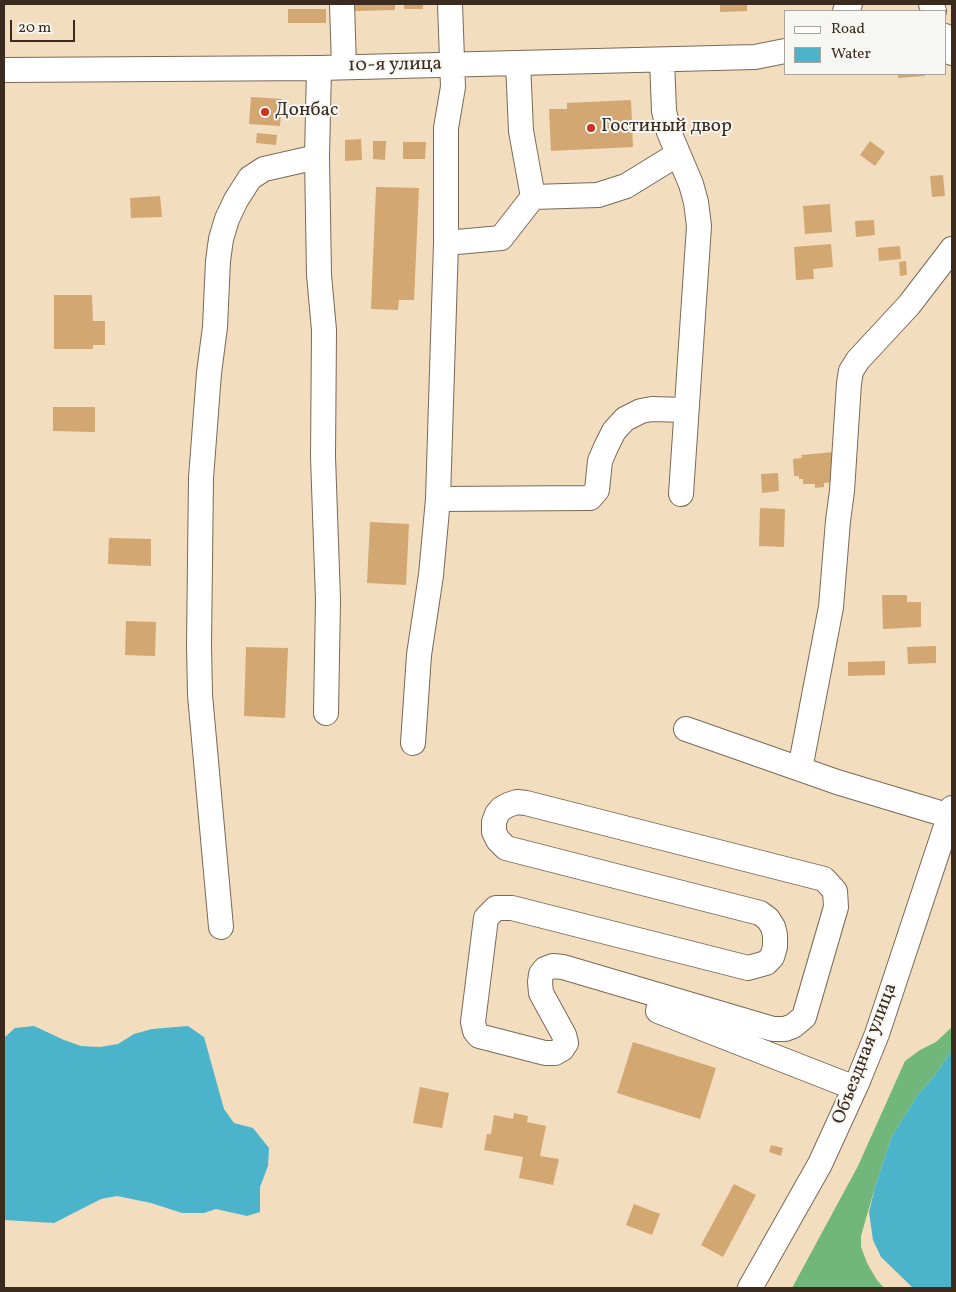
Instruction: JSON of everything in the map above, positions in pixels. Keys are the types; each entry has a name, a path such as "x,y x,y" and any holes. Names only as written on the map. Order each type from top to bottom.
{"street":[{"path":"342,4 344,68"},
{"path":"413,743 419,654 431,575 438,499 446,243 446,128 453,87 450,4"},
{"path":"946,38 952,53"},
{"name":"10-я улица","path":"4,70 344,68 755,57 784,51"},
{"path":"662,60 664,111 669,132 691,184 696,202 699,226 681,494"},
{"path":"446,243 501,238 533,197 521,131 518,63"},
{"path":"319,68 317,157 319,274 324,330 323,458 328,600 326,713"},
{"path":"533,197 598,195 626,186 678,154"},
{"path":"222,927 200,695 199,645 202,478 220,246 227,219 250,178 264,169 317,157"},
{"path":"800,769 831,607 851,370 909,305 952,249"},
{"path":"438,499 590,498 597,490 600,461 606,447 614,431 625,419 641,411 652,409 686,410"},
{"path":"686,729 800,769 951,812"},
{"path":"526,803 824,879 835,891 837,898 836,907 804,1017 793,1026 779,1030 773,1029 662,996 563,967 553,966 545,968 541,974 540,982 542,993 564,1035 566,1043 562,1049 555,1053 545,1053 479,1036 475,1031 473,1022 486,918 496,908 512,908 748,968 766,963 772,957 775,947 776,936 773,927 768,919 760,913 506,848 498,840 494,832 494,822 501,809 508,804 526,803"},
{"name":"Объездная улица","path":"750,1288 820,1164 855,1088 876,1034 951,812"},
{"path":"662,996 658,1011 855,1088"}],"green space":[{"path":"952,1027 952,1050 935,1075 917,1096 891,1138 861,1236 861,1247 867,1263 884,1288 792,1288 858,1166 905,1061 920,1050 936,1042"}],"water":[{"path":"34,1026 81,1046 100,1047 118,1044 134,1034 152,1029 188,1026 204,1037 224,1109 234,1123 253,1128 269,1148 268,1166 260,1187 260,1212 247,1216 216,1209 204,1213 182,1213 151,1203 117,1196 101,1199 54,1223 4,1220 4,1038 15,1028"},
{"path":"952,1050 952,1288 913,1288 881,1257 873,1240 869,1212 891,1138 917,1096 935,1075"}],"building":[{"path":"355,4 395,4 395,10 355,11"},
{"path":"404,4 423,4 423,9 404,9"},
{"path":"720,4 747,4 747,11 720,12"},
{"path":"288,9 326,9 326,23 288,23"},
{"path":"898,75 925,75 925,76 898,78"},
{"name":"Донбас","path":"251,97 282,99 280,126 249,124"},
{"name":"Гостиный двор","path":"631,100 633,147 551,151 549,109 567,109 567,103"},
{"path":"257,133 277,135 276,145 256,143"},
{"path":"361,139 362,160 345,161 345,140"},
{"path":"373,141 386,141 385,160 373,159"},
{"path":"870,141 885,152 875,166 860,155"},
{"path":"403,142 426,142 425,159 403,159"},
{"path":"943,175 945,196 932,197 930,176"},
{"path":"376,187 419,188 414,300 399,300 398,310 371,309"},
{"path":"160,196 162,217 131,218 130,198"},
{"path":"830,204 832,232 805,234 803,206"},
{"path":"874,220 875,235 856,237 855,221"},
{"path":"831,244 833,267 813,269 814,279 796,280 794,247"},
{"path":"900,246 901,259 879,261 878,248"},
{"path":"906,261 907,275 900,276 899,262"},
{"path":"54,295 92,295 93,321 105,321 105,345 93,345 93,349 54,349"},
{"path":"53,407 95,407 95,432 53,431"},
{"path":"834,452 837,482 824,483 824,487 815,488 815,484 803,484 803,479 799,479 799,476 794,476 793,459 802,458 801,455"},
{"path":"778,473 779,491 762,493 761,474"},
{"path":"760,508 785,509 784,547 759,546"},
{"path":"370,522 409,524 406,585 367,583"},
{"path":"109,538 151,539 151,566 108,564"},
{"path":"882,595 907,595 907,602 921,602 921,627 883,629"},
{"path":"126,621 156,622 155,656 125,655"},
{"path":"936,646 936,663 908,664 907,647"},
{"path":"246,647 288,648 285,718 244,716"},
{"path":"885,661 885,675 848,676 848,662"},
{"path":"633,1042 716,1068 700,1119 617,1093"},
{"path":"420,1087 449,1093 442,1128 413,1123"},
{"path":"514,1113 528,1116 527,1122 546,1126 540,1156 559,1159 553,1185 519,1178 523,1157 484,1150 487,1134 491,1134 494,1115 513,1119"},
{"path":"771,1145 783,1148 781,1156 769,1152"},
{"path":"734,1184 756,1195 723,1257 701,1245"},
{"path":"634,1204 660,1214 652,1235 626,1225"}],"place":[{"name":"Донбас","path":"265,112"},
{"name":"Гостиный двор","path":"591,128"}]}
